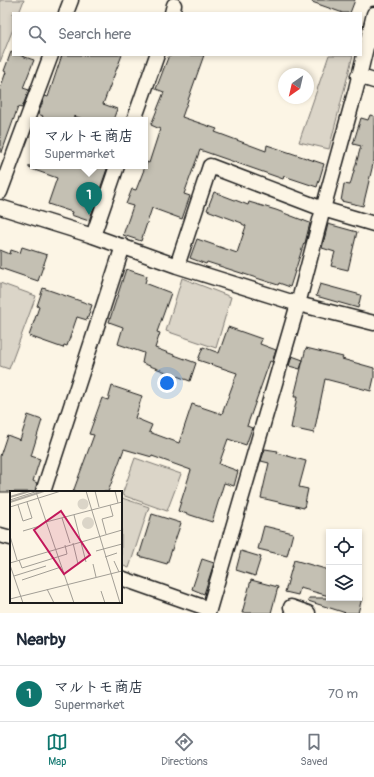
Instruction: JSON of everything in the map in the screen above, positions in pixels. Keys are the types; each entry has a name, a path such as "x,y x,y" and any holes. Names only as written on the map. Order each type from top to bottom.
{"street":[{"path":"66,12 71,0"},
{"path":"122,578 208,611 298,304 374,14"},
{"path":"0,192 50,56"},
{"path":"135,117 157,56"},
{"path":"358,76 374,81"},
{"path":"177,266 210,166 322,209 374,224"},
{"path":"93,236 116,169"},
{"path":"0,207 93,236 177,266 298,304 374,323"},
{"path":"43,491 123,246"},
{"path":"0,535 10,538"},
{"path":"291,607 308,613"}],"shaded area":[{"path":"0,0 24,0 19,12 12,12 12,32 0,62"},
{"path":"329,56 353,56 329,149 299,142 312,104 314,104 314,98"},
{"path":"182,278 231,297 216,348 166,331"},
{"path":"0,283 36,296 9,369 0,366"},
{"path":"135,458 181,474 167,511 122,495"},
{"path":"122,498 149,507 129,568 122,565"}],"building":[{"path":"312,0 355,0 350,12 340,12 312,2"},
{"path":"11,52 12,56 22,56 34,60 23,88 29,90 22,108 18,107 2,152 0,152 0,89 6,72 4,71"},
{"path":"62,56 122,56 103,104 117,109 114,117 42,117 38,114 45,96 48,97"},
{"path":"169,56 204,56 182,117 217,129 215,132 266,151 267,145 324,164 317,187 284,176 283,179 200,150 184,194 190,196 182,219 152,208 141,241 123,235 133,206 126,204 132,189 136,190 144,169 148,169 148,162 160,129 151,125 164,92 156,89"},
{"path":"370,115 374,116 374,160 363,206 341,201 344,184 350,185 361,146 353,144 361,118 368,120"},
{"path":"32,169 107,169 89,221 71,215 72,212 48,204 57,178"},
{"path":"214,192 248,205 249,202 276,210 310,223 290,287 279,283 278,285 190,258 197,239 237,253 246,226 242,223 207,210"},
{"path":"328,224 357,232 348,270 331,266 335,252 322,248"},
{"path":"22,247 47,255 38,281 0,268 0,250 10,254 11,250 20,253"},
{"path":"126,269 147,276 145,283 171,293 157,332 160,333 155,348 196,363 190,381 142,363 144,353 118,344 123,327 109,322"},
{"path":"320,284 361,295 358,308 316,296"},
{"path":"43,288 92,305 87,320 77,317 67,346 64,345 63,348 29,336 39,307 37,306"},
{"path":"228,327 262,339 260,344 276,350 272,362 270,361 247,426 252,428 246,445 228,439 219,464 238,471 234,486 224,483 212,522 178,511 191,470 152,456 124,449 108,491 73,491 94,435 89,434 102,398 108,400 112,386 142,396 135,418 152,425 149,432 179,443 192,404 222,414 237,373 198,360 203,347 219,353"},
{"path":"306,348 343,357 342,359 374,368 374,378 371,391 325,379 314,433 291,428 297,397 294,397"},
{"path":"292,356 303,360 300,369 289,366"},
{"path":"28,415 42,420 31,456 40,459 33,481 37,483 35,491 0,492 0,456 7,435 20,440"},
{"path":"265,449 278,451 277,453 306,461 299,487 308,489 304,508 261,498 269,463 261,461"},
{"path":"152,514 181,523 167,564 139,556"},
{"path":"264,526 293,533 287,556 258,549"},
{"path":"241,551 261,557 255,576 236,570"},
{"path":"202,559 214,563 204,594 192,589"},
{"path":"294,560 326,569 326,595 300,588 298,595 285,592"},
{"path":"251,580 278,587 271,613 242,613"},
{"path":"309,598 326,598 326,601 361,601 358,613 346,613 308,601"}],"place":[{"name":"マルトモ商店","path":"89,215"}]}
